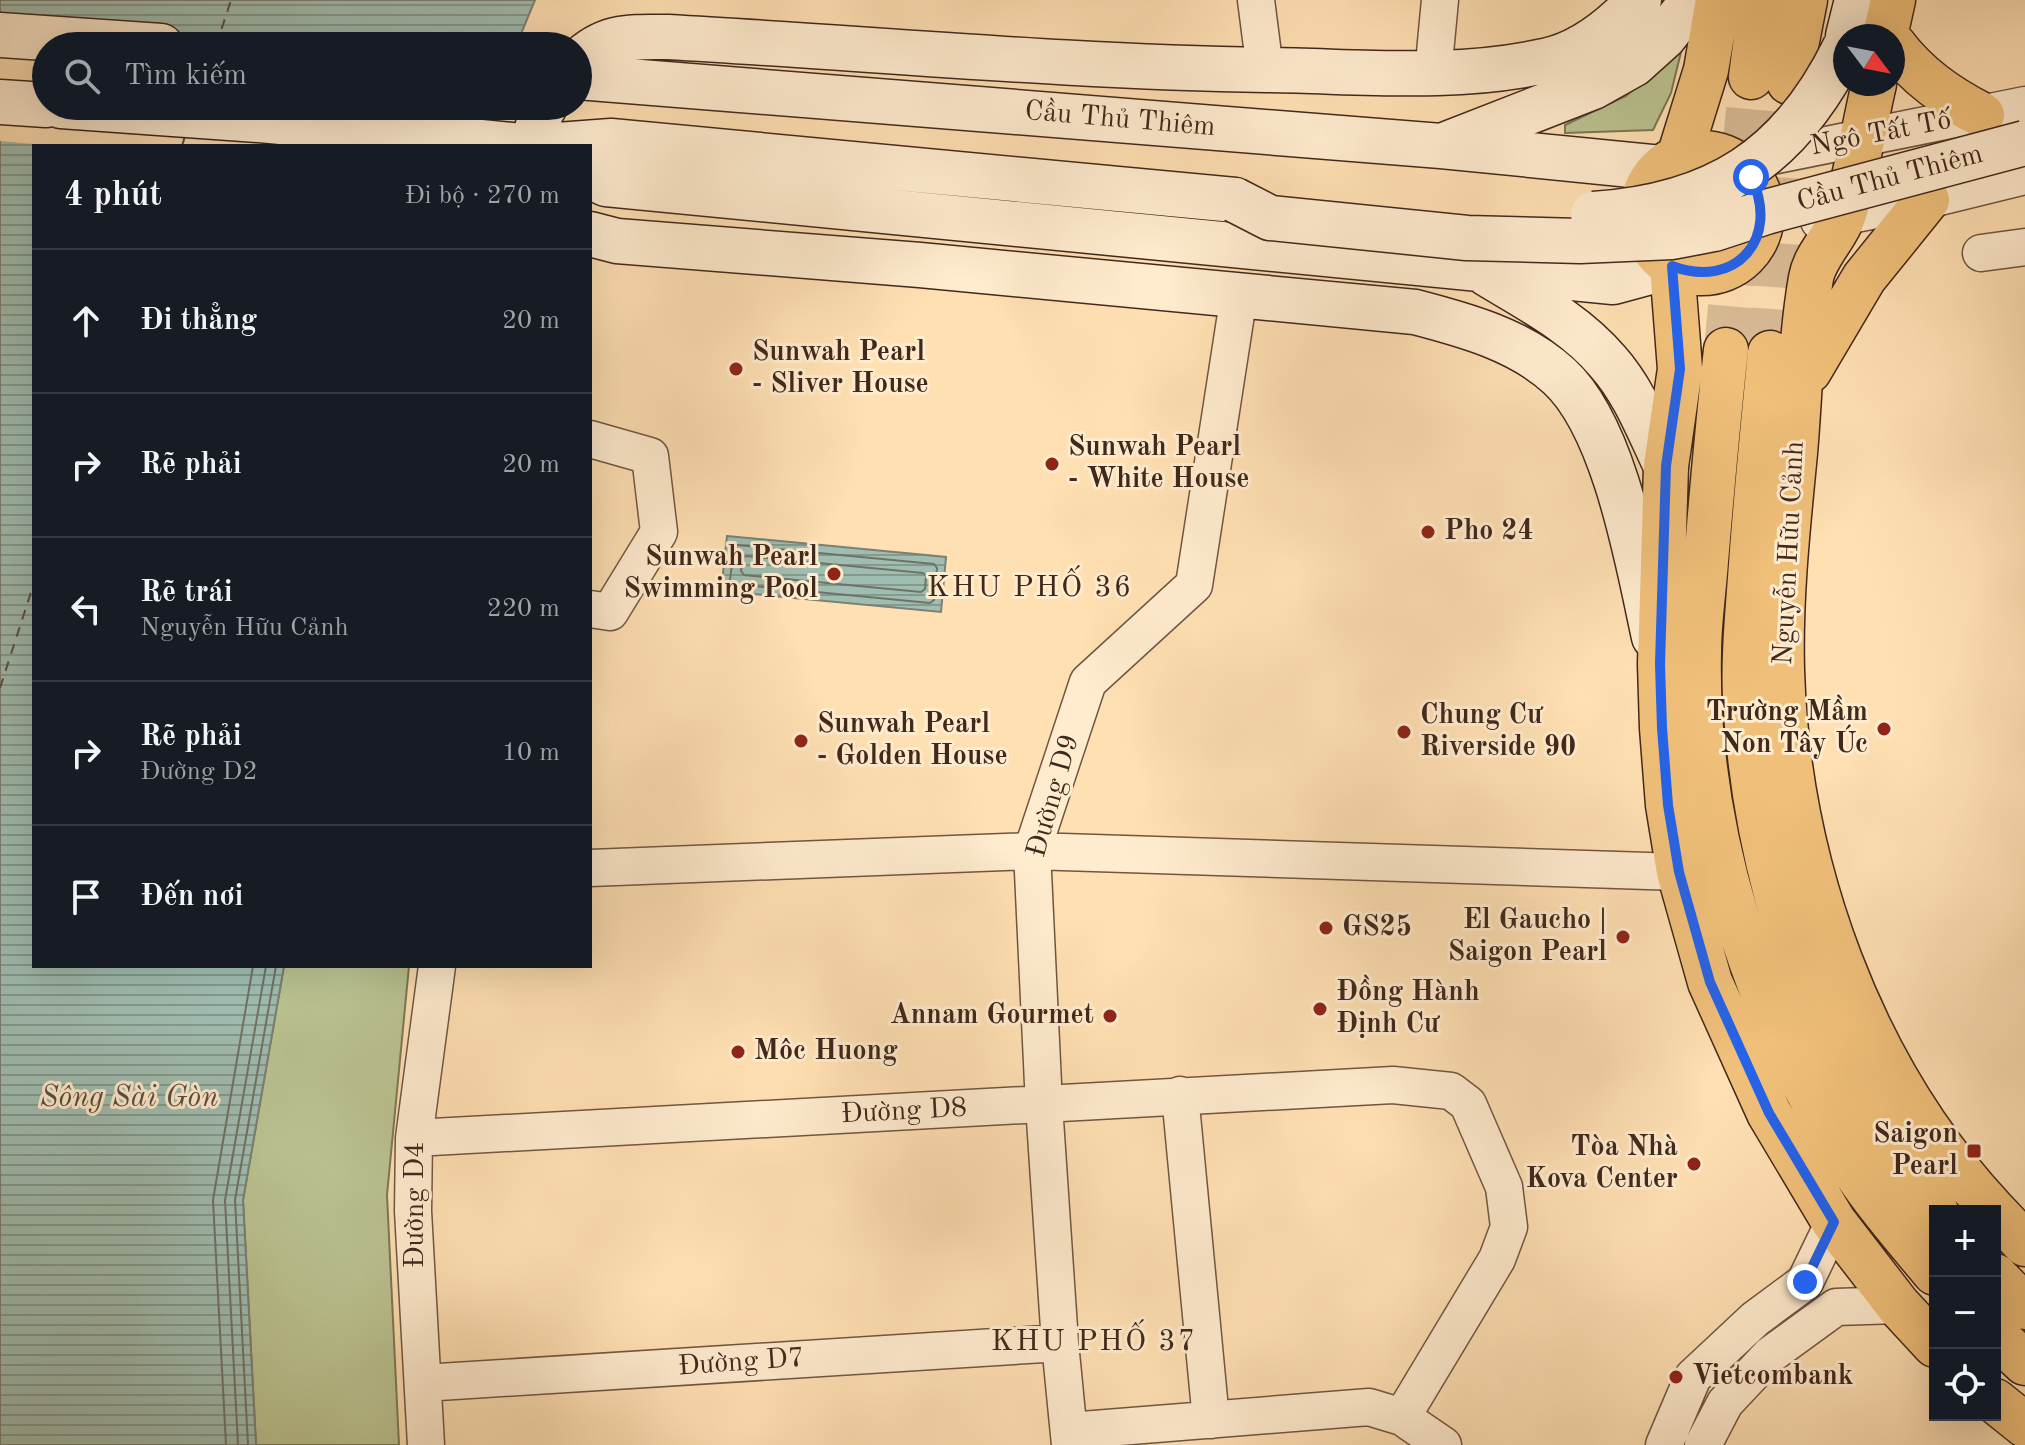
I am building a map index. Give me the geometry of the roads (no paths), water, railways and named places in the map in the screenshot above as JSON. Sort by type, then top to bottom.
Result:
[{"type":"main road","points":[[592,48],[624,37],[668,37],[1207,69],[1433,74],[1546,61],[1579,49],[1622,18],[1639,0]]},
{"type":"main road","points":[[1441,146],[1593,87],[1634,64],[1664,37],[1693,0]]},
{"type":"main road","points":[[1718,0],[1706,70],[1670,162],[1649,184],[1642,203],[1642,223],[1658,255],[1672,266],[1697,273],[1723,270],[1739,261],[1751,248],[1759,205]]},
{"type":"main road","points":[[1761,0],[1770,79],[1805,0]]},
{"type":"main road","name":"Cầu Thủ Thiêm","points":[[1857,0],[1872,24]]},
{"type":"main road","points":[[0,35],[32,37]]},
{"type":"main road","points":[[1905,60],[1932,84],[1982,115]]},
{"type":"main road","name":"Cầu Thủ Thiêm","points":[[592,78],[1670,162]]},
{"type":"main road","name":"Cầu Thủ Thiêm","points":[[571,144],[611,141],[1235,200],[1572,216],[1666,205],[1715,187],[1750,167],[1782,142],[1833,81]]},
{"type":"main road","name":"Nguyễn Hữu Cảnh","points":[[1871,96],[1844,216],[1811,274],[1783,581],[1782,671],[1799,825],[1814,885],[1835,947],[1896,1077],[1944,1153],[1990,1205]]},
{"type":"main road","points":[[0,102],[32,104]]},
{"type":"main road","points":[[257,120],[501,144]]},
{"type":"main road","points":[[533,144],[539,120]]},
{"type":"main road","name":"Cầu Thủ Thiêm","points":[[1235,200],[1270,218],[1467,238],[1580,241],[1672,237],[1714,229],[1766,212],[2025,143]]},
{"type":"main road","points":[[1670,162],[1699,152],[1719,154],[1811,274]]},
{"type":"main road","points":[[592,177],[606,184],[1613,282],[1672,266]]},
{"type":"main road","points":[[1800,387],[1864,278],[1927,200]]},
{"type":"main road","points":[[592,235],[617,241],[904,264],[1415,312],[1481,331],[1532,357],[1560,377],[1583,406],[1617,481],[1660,664]]},
{"type":"main road","points":[[1672,266],[1680,369],[1666,466],[1660,664],[1668,805],[1679,872],[1710,982],[1769,1113],[1834,1222],[1898,1305],[1929,1339]]},
{"type":"main road","points":[[1475,267],[1546,309],[1584,336],[1610,364],[1638,408],[1666,466]]},
{"type":"main road","points":[[1726,350],[1699,652],[1702,746],[1711,808],[1726,876],[1778,1033],[1813,1102],[1855,1171],[1929,1266]]},
{"type":"main road","points":[[1770,353],[1748,604],[1745,696],[1754,787],[1767,860],[1793,954],[1852,1088],[1898,1162],[1931,1205]]},
{"type":"main road","name":"Nguyễn Hữu Cảnh","points":[[2001,1218],[2025,1244]]},
{"type":"main road","points":[[1996,1277],[2025,1307]]},
{"type":"main road","points":[[2001,1341],[2025,1363]]},
{"type":"main road","points":[[2001,1406],[2025,1425]]},
{"type":"street","points":[[1256,0],[1265,70]]},
{"type":"street","points":[[1433,74],[1440,0]]},
{"type":"street","name":"Ngô Tất Tố","points":[[1759,205],[1861,137],[2025,105]]},
{"type":"street","points":[[1759,205],[1844,216],[2025,176]]},
{"type":"street","points":[[1981,253],[2025,247]]},
{"type":"street","name":"Đường D9","points":[[1070,1438],[1060,1343],[1044,1105],[1032,851],[1088,682],[1194,585],[1239,295]]},
{"type":"street","points":[[592,440],[650,456],[659,532],[610,612],[592,609]]},
{"type":"street","points":[[592,868],[1032,851],[1679,872]]},
{"type":"street","name":"Đường D4","points":[[426,1445],[413,1211],[414,1138],[437,968]]},
{"type":"street","name":"Đường D8","points":[[414,1138],[1393,1085],[1451,1091],[1468,1104],[1504,1187],[1509,1227],[1497,1259],[1402,1417]]},
{"type":"street","points":[[1180,1095],[1211,1420]]},
{"type":"street","points":[[1664,1445],[1693,1377],[1755,1319],[1805,1282],[1834,1222]]},
{"type":"street","points":[[1703,1445],[1725,1403],[1770,1355],[1836,1307],[1898,1305]]},
{"type":"street","name":"Đường D7","points":[[423,1383],[1060,1343]]},
{"type":"street","points":[[1070,1438],[1211,1420],[1369,1407],[1402,1417],[1443,1445]]},
{"type":"water","name":"Sông Sài Gòn","points":[[0,0],[535,0],[522,32],[32,32],[32,120],[196,120],[454,144],[32,144],[32,968],[284,968],[243,1200],[256,1445],[0,1445]]},
{"type":"water","name":"Sunwah Pearl Swimming Pool","points":[[727,536],[946,557],[941,612],[721,591]]},
{"type":"tunnel","points":[[1726,350],[1751,77]]},
{"type":"tunnel","points":[[1770,353],[1787,112]]},
{"type":"place","name":"Sunwah Pearl - Sliver House","points":[[736,369]]},
{"type":"place","name":"Sunwah Pearl - White House","points":[[1052,464]]},
{"type":"place","name":"Pho 24","points":[[1428,532]]},
{"type":"place","name":"Sunwah Pearl Swimming Pool","points":[[834,574]]},
{"type":"place","name":"Trường Mầm Non Tây Úc","points":[[1884,729]]},
{"type":"place","name":"Chung Cư Riverside 90","points":[[1404,732]]},
{"type":"place","name":"Sunwah Pearl - Golden House","points":[[801,741]]},
{"type":"place","name":"GS25","points":[[1326,928]]},
{"type":"place","name":"El Gaucho | Saigon Pearl","points":[[1623,937]]},
{"type":"place","name":"Đồng Hành Định Cư","points":[[1320,1009]]},
{"type":"place","name":"Annam Gourmet","points":[[1110,1016]]},
{"type":"place","name":"Môc Huong","points":[[738,1052]]},
{"type":"place","name":"Saigon Pearl","points":[[1974,1151]]},
{"type":"place","name":"Tòa Nhà Kova Center","points":[[1694,1164]]},
{"type":"place","name":"Vietcombank","points":[[1676,1377]]},
{"type":"district","name":"KHU PHỐ 36","points":[[1030,588]]},
{"type":"district","name":"KHU PHỐ 37","points":[[1094,1342]]}]
